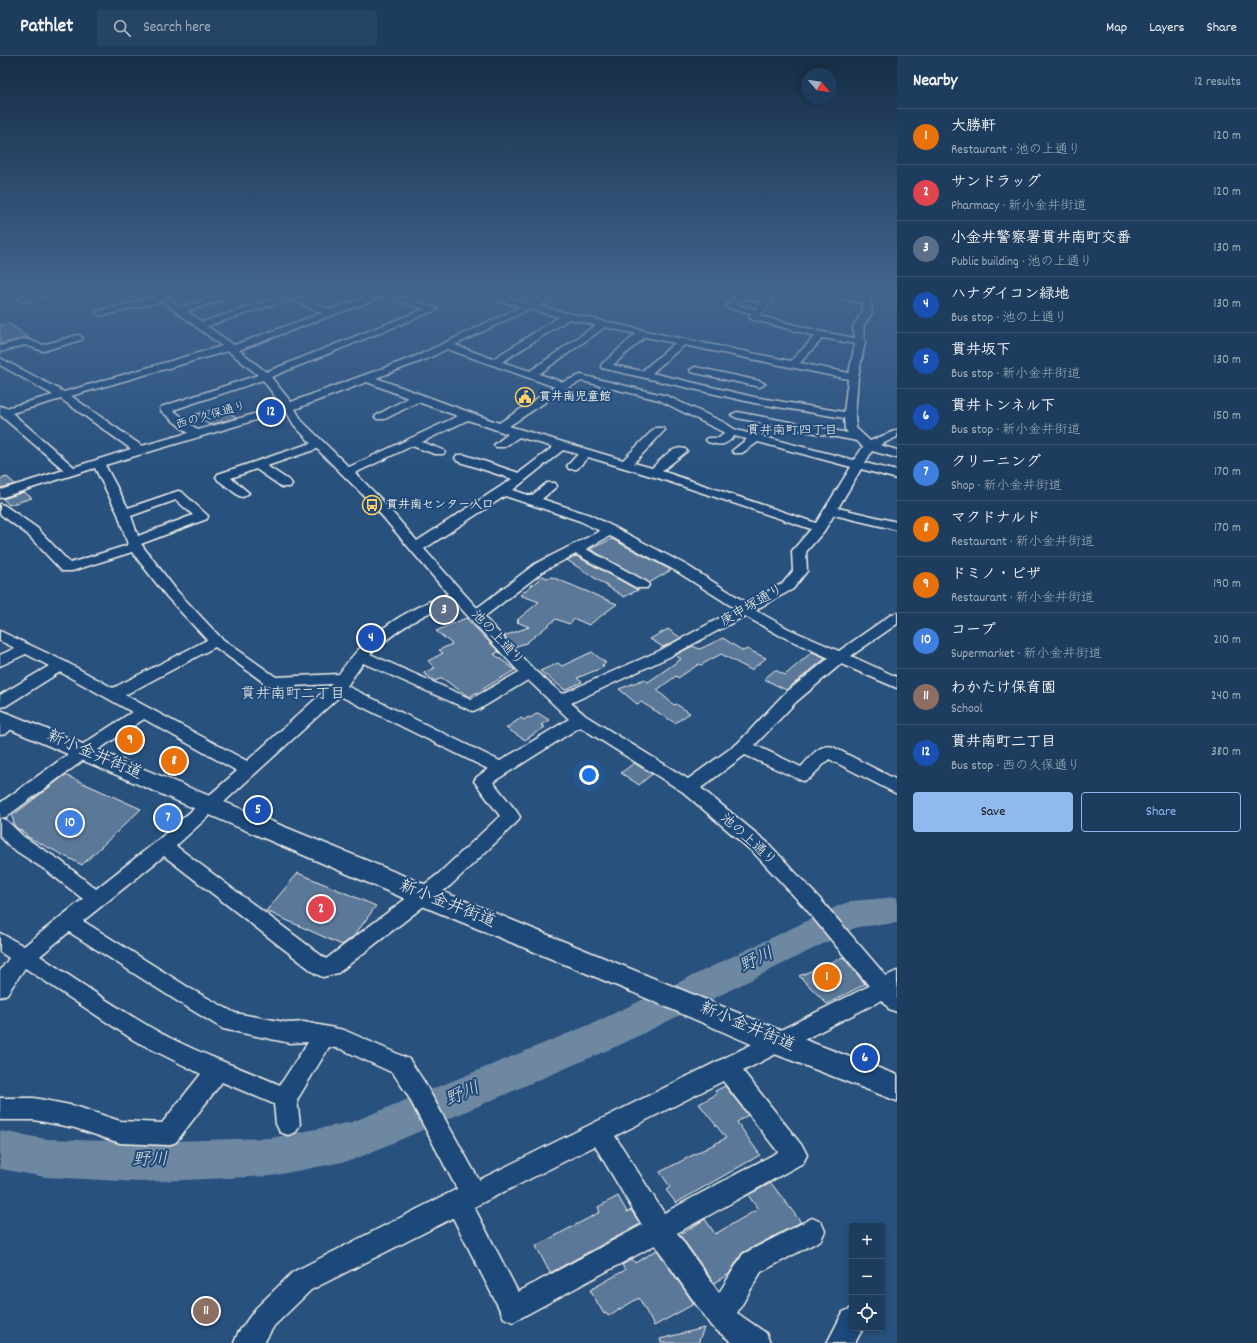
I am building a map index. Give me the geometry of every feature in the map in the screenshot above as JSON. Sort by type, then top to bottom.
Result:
[{"type":"main road","name":"新小金井街道","points":[[3,717],[424,896],[709,1012],[777,1042],[897,1088]]},
{"type":"street","points":[[2,411],[214,353]]},
{"type":"street","name":"池の上通り","points":[[238,353],[265,376],[289,407],[298,423],[376,501],[457,596],[529,673],[580,720],[689,788],[761,848],[813,904],[844,943],[893,990]]},
{"type":"street","points":[[197,434],[165,409],[265,376],[323,353]]},
{"type":"street","name":"西の久保通り","points":[[0,494],[140,450],[289,407],[429,353]]},
{"type":"street","points":[[468,353],[563,386]]},
{"type":"street","points":[[495,362],[509,353]]},
{"type":"street","points":[[531,375],[562,353]]},
{"type":"street","points":[[621,353],[606,366],[754,400],[849,416]]},
{"type":"street","points":[[644,375],[669,353]]},
{"type":"street","points":[[682,384],[712,353]]},
{"type":"street","points":[[740,353],[853,377]]},
{"type":"street","points":[[793,365],[804,353]]},
{"type":"street","points":[[858,353],[853,377],[849,416],[851,429],[866,443]]},
{"type":"street","points":[[0,361],[62,395],[140,450]]},
{"type":"street","points":[[695,370],[760,384]]},
{"type":"street","points":[[366,378],[417,398],[517,433],[654,472],[819,528]]},
{"type":"street","points":[[501,427],[563,386],[581,378],[663,398],[719,424],[732,432],[897,475]]},
{"type":"street","points":[[381,416],[417,398]]},
{"type":"street","points":[[2,411],[72,471]]},
{"type":"street","points":[[738,415],[866,443],[897,454]]},
{"type":"street","points":[[347,472],[467,416]]},
{"type":"street","points":[[626,464],[659,430]]},
{"type":"street","points":[[712,440],[722,442],[732,432]]},
{"type":"street","points":[[500,445],[517,433]]},
{"type":"street","points":[[866,443],[897,433]]},
{"type":"street","points":[[738,452],[756,438]]},
{"type":"street","points":[[412,442],[439,452]]},
{"type":"street","name":"庚申塚通り","points":[[561,701],[664,654],[788,586],[800,571],[799,551],[819,528],[857,465],[866,443]]},
{"type":"street","points":[[243,493],[222,477],[319,444]]},
{"type":"street","points":[[416,548],[504,491],[561,446]]},
{"type":"street","points":[[654,472],[673,455],[681,451]]},
{"type":"street","points":[[574,466],[586,453]]},
{"type":"street","points":[[461,458],[519,478]]},
{"type":"street","points":[[98,463],[124,514],[135,544],[172,594],[216,640],[273,682],[340,683],[501,768]]},
{"type":"street","points":[[258,465],[286,484]]},
{"type":"street","points":[[533,500],[551,486]]},
{"type":"street","points":[[504,491],[584,518],[611,531],[681,568],[746,610],[784,632],[897,682]]},
{"type":"street","points":[[0,508],[32,531],[67,568],[135,544],[202,516],[178,495],[124,514]]},
{"type":"street","points":[[830,510],[897,526]]},
{"type":"street","points":[[476,616],[540,568],[575,548],[611,531]]},
{"type":"street","points":[[575,548],[642,585]]},
{"type":"street","points":[[0,988],[15,965],[24,957],[164,846],[316,709],[340,683],[361,656],[401,622],[436,603],[457,596]]},
{"type":"street","points":[[689,788],[744,747],[790,698],[840,657],[891,621]]},
{"type":"street","points":[[0,635],[61,665],[114,694],[142,713],[248,769]]},
{"type":"street","points":[[114,694],[216,640]]},
{"type":"street","points":[[0,661],[27,648]]},
{"type":"street","points":[[361,656],[472,706],[529,673]]},
{"type":"street","points":[[3,717],[61,665]]},
{"type":"street","points":[[0,812],[83,752],[142,713]]},
{"type":"street","points":[[164,846],[323,968],[330,967],[444,880],[510,817],[483,781],[501,768],[580,720]]},
{"type":"street","points":[[744,747],[803,775],[827,751],[897,788]]},
{"type":"street","points":[[2,831],[54,866],[97,900]]},
{"type":"street","points":[[69,922],[184,995],[231,1022],[290,1034],[304,1032],[344,1040],[401,1066],[415,1087],[443,1139],[513,1309],[795,1155],[727,1068]]},
{"type":"street","points":[[0,941],[143,1034],[217,1071],[233,1075],[285,1098]]},
{"type":"street","points":[[248,1343],[265,1317],[302,1280],[777,1042],[893,990]]},
{"type":"street","points":[[288,1124],[285,1098],[323,1036]]},
{"type":"street","points":[[0,1109],[34,1109],[75,1117],[120,1132],[168,1134],[217,1071]]},
{"type":"street","points":[[599,1132],[659,1229],[720,1317],[756,1343]]},
{"type":"street","points":[[720,1317],[752,1263],[812,1231]]},
{"type":"street","points":[[841,1343],[849,1327]]},
{"type":"building","points":[[223,407],[236,418],[209,425],[196,414]]},
{"type":"building","points":[[7,477],[15,484],[0,488],[0,479]]},
{"type":"building","points":[[24,492],[32,498],[9,505],[3,499]]},
{"type":"building","points":[[612,539],[671,570],[649,583],[590,549]]},
{"type":"building","points":[[576,556],[638,590],[624,597],[567,560]]},
{"type":"building","points":[[543,576],[547,578],[552,577],[617,604],[589,625],[575,619],[569,624],[556,619],[526,643],[514,647],[504,636],[529,627],[517,622],[519,621],[517,620],[539,602],[520,595]]},
{"type":"building","points":[[466,618],[499,652],[494,654],[515,670],[469,697],[442,678],[435,681],[423,673],[435,668],[428,661],[443,653],[439,650],[452,644],[436,631]]},
{"type":"building","points":[[668,629],[681,638],[663,647],[650,639]]},
{"type":"building","points":[[723,638],[743,651],[747,649],[766,658],[751,670],[721,654],[701,665],[699,664],[678,678],[676,676],[657,690],[674,705],[676,704],[690,713],[675,723],[641,702],[637,704],[619,689],[645,679],[648,682],[681,659],[675,655],[693,646],[699,649]]},
{"type":"building","points":[[592,652],[606,663],[602,665],[604,667],[577,678],[582,682],[565,690],[540,671],[558,663],[562,666]]},
{"type":"building","points":[[812,652],[826,658],[786,690],[764,679],[775,670],[785,675]]},
{"type":"building","points":[[538,713],[549,720],[541,725],[545,727],[525,740],[506,728],[521,718],[524,720]]},
{"type":"building","points":[[634,763],[652,774],[639,785],[621,773]]},
{"type":"building","points":[[65,775],[141,809],[82,865],[26,836],[26,834],[15,827],[12,816]]},
{"type":"building","points":[[298,873],[376,906],[354,936],[342,945],[266,911]]},
{"type":"building","points":[[843,957],[865,984],[827,1004],[799,976]]},
{"type":"building","points":[[725,1086],[748,1115],[737,1122],[760,1155],[676,1203],[666,1190],[670,1187],[660,1172],[726,1138],[699,1104],[717,1094],[715,1091]]},
{"type":"building","points":[[771,1183],[801,1222],[742,1253],[729,1274],[714,1283],[680,1235],[705,1219],[715,1234],[758,1209],[748,1195]]},
{"type":"building","points":[[618,1196],[627,1212],[631,1210],[640,1224],[550,1273],[536,1246],[600,1212],[598,1207]]},
{"type":"building","points":[[657,1250],[694,1304],[654,1326],[639,1298],[608,1316],[606,1313],[604,1314],[590,1290],[625,1270],[622,1265],[632,1259],[635,1263]]},
{"type":"building","points":[[704,1328],[698,1343],[661,1343],[660,1339]]},
{"type":"waterway","name":"野川","points":[[0,1150],[46,1158],[140,1162],[271,1157],[353,1141],[609,1033],[852,914],[897,910]]},
{"type":"place","name":"貫井南児童館","points":[[525,397]]},
{"type":"place","name":"貫井南町二丁目","points":[[271,412]]},
{"type":"place","name":"貫井南センター入口","points":[[372,505]]},
{"type":"place","name":"小金井警察署貫井南町交番","points":[[444,610]]},
{"type":"place","name":"ハナダイコン緑地","points":[[371,638]]},
{"type":"place","name":"ドミノ・ピザ","points":[[130,740]]},
{"type":"place","name":"マクドナルド","points":[[174,761]]},
{"type":"place","name":"貫井坂下","points":[[258,810]]},
{"type":"place","name":"クリーニング","points":[[168,818]]},
{"type":"place","name":"コープ","points":[[70,823]]},
{"type":"place","name":"サンドラッグ","points":[[321,909]]},
{"type":"place","name":"大勝軒","points":[[827,977]]},
{"type":"place","name":"貫井トンネル下","points":[[865,1058]]},
{"type":"place","name":"わかたけ保育園","points":[[206,1311]]},
{"type":"district","name":"貫井南町四丁目","points":[[792,431]]},
{"type":"district","name":"貫井南町二丁目","points":[[293,695]]}]
